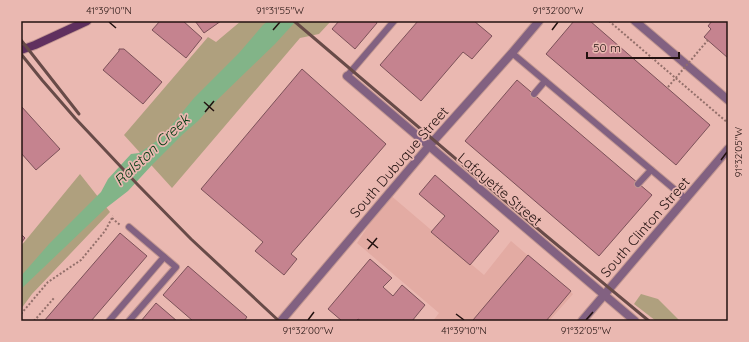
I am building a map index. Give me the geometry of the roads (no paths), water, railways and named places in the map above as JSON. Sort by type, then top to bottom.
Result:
[{"type":"main road","points":[[21,50],[87,21]]},
{"type":"street","name":"South Dubuque Street","points":[[281,321],[429,146],[539,21]]},
{"type":"street","points":[[635,21],[728,100]]},
{"type":"street","name":"Lafayette Street","points":[[347,76],[635,321]]},
{"type":"street","name":"South Clinton Street","points":[[582,321],[728,149]]},
{"type":"lane","points":[[347,76],[394,21]]},
{"type":"lane","points":[[512,53],[686,199]]},
{"type":"lane","points":[[534,94],[545,80]]},
{"type":"lane","points":[[638,184],[651,170]]},
{"type":"lane","points":[[129,228],[176,267],[130,321]]},
{"type":"lane","points":[[109,321],[164,257]]},
{"type":"water","name":"Ralston Creek","points":[[268,21],[296,21],[275,44],[152,165],[128,191],[106,208],[21,289],[21,276],[49,244],[101,192],[108,179],[131,154],[139,153],[162,137],[194,98],[239,53]]},
{"type":"railway","points":[[294,21],[544,234],[649,321]]},
{"type":"railway","points":[[21,40],[79,114]]},
{"type":"railway","points":[[21,54],[75,118],[138,185],[191,239],[279,321]]}]
